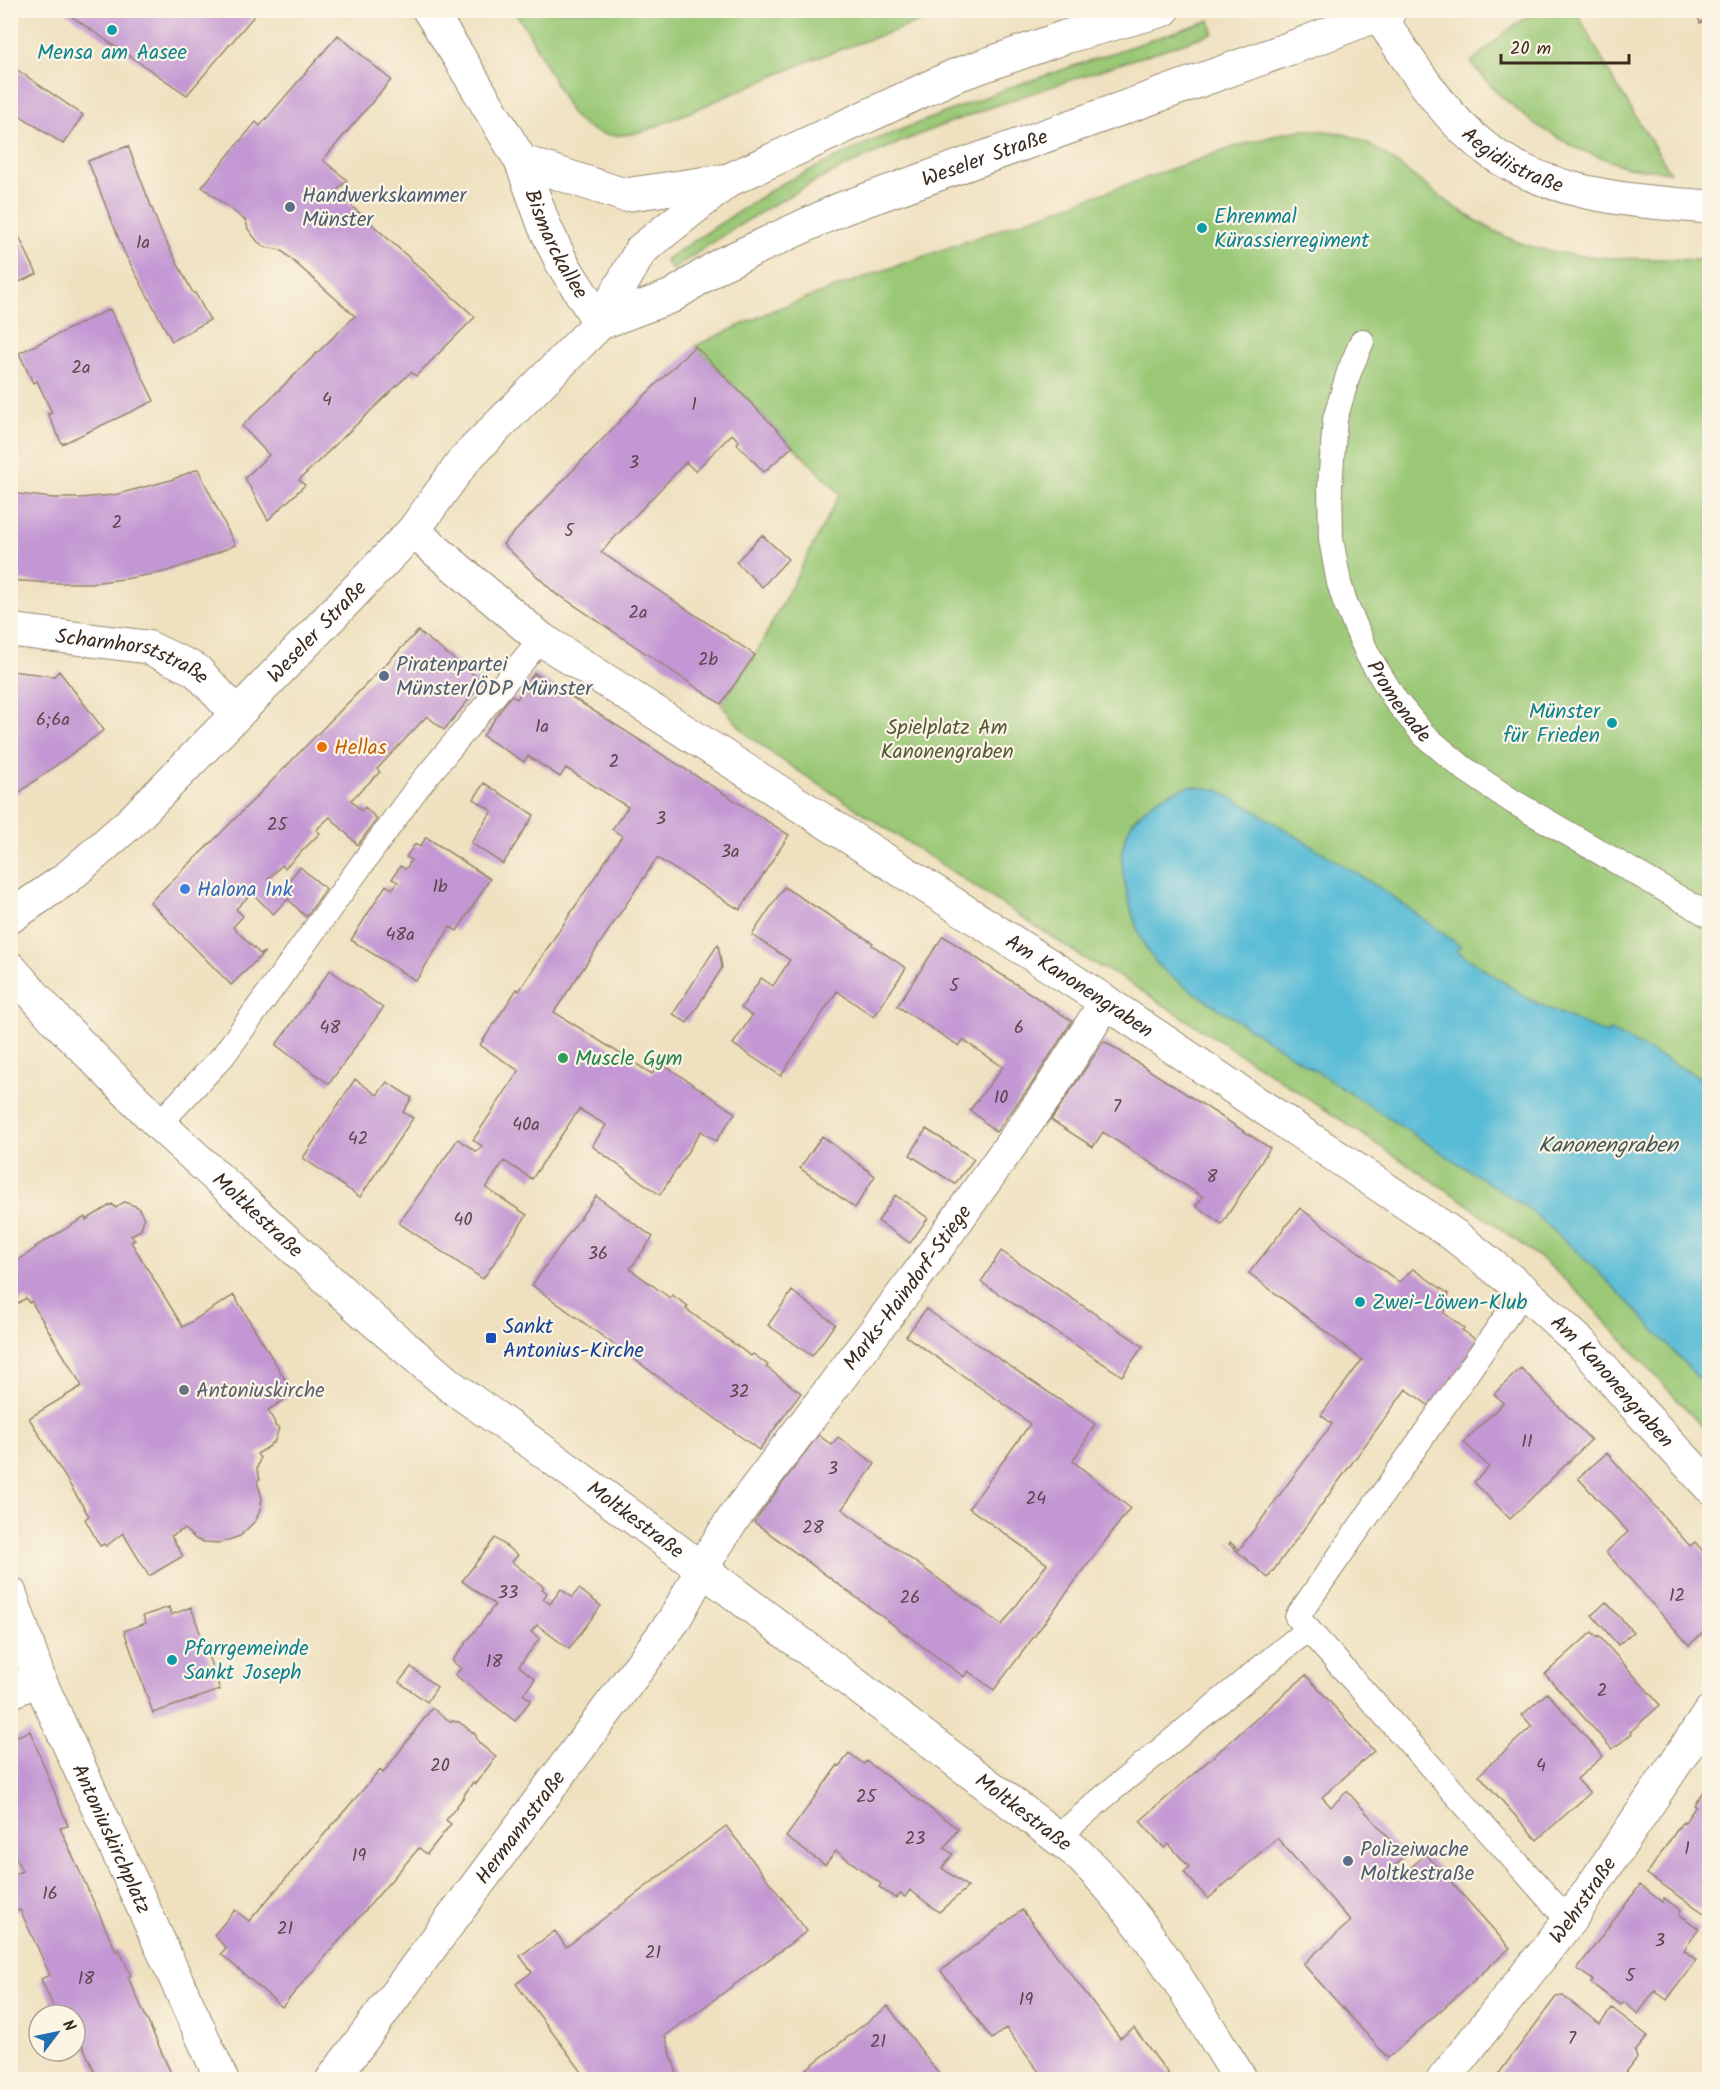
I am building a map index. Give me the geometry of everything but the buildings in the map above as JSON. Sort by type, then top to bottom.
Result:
[{"type":"street","name":"Bismarckallee","points":[[429,10],[521,161],[544,225],[562,263],[600,323]]},
{"type":"street","name":"Weseler Straße","points":[[10,917],[67,878],[130,823],[237,714],[413,531],[465,459],[600,323],[641,250],[729,180],[954,76],[1065,37],[1163,10]]},
{"type":"street","name":"Weseler Straße","points":[[600,323],[672,296],[720,265],[841,209],[1310,41],[1382,12]]},
{"type":"street","name":"Aegidiistraße","points":[[1382,12],[1443,106],[1473,138],[1512,166],[1549,182],[1627,201],[1710,207]]},
{"type":"street","name":"Bismarckallee","points":[[521,161],[624,195],[729,180]]},
{"type":"street","name":"Am Kanonengraben","points":[[413,531],[541,639],[1106,1002],[1455,1235],[1524,1291],[1585,1347],[1636,1407],[1710,1486]]},
{"type":"street","name":"Scharnhorststraße","points":[[10,630],[147,647],[196,670],[237,714]]},
{"type":"street","name":"Moltkestraße","points":[[10,968],[56,1020],[159,1124],[367,1315],[452,1387],[532,1443],[702,1570],[1058,1837],[1089,1864],[1147,1934],[1241,2079]]},
{"type":"street","name":"Marks-Haindorf-Stiege","points":[[702,1570],[735,1516],[916,1277],[1041,1103],[1106,1002]]},
{"type":"street","name":"Hermannstraße","points":[[332,2079],[674,1620],[702,1570]]},
{"type":"street","name":"Antoniuskirchplatz","points":[[10,1593],[25,1685],[222,2079]]},
{"type":"street","name":"Wehrstraße","points":[[1443,2079],[1569,1921],[1710,1712]]},
{"type":"lane","name":"Promenade","points":[[1362,341],[1349,372],[1335,419],[1330,486],[1331,539],[1345,602],[1368,655],[1396,701],[1424,735],[1462,767],[1512,801],[1710,916]]},
{"type":"lane","points":[[159,1124],[223,1056],[417,788],[541,639]]},
{"type":"lane","points":[[1524,1291],[1297,1617],[1569,1921]]},
{"type":"lane","points":[[1058,1837],[1308,1629]]},
{"type":"green space","points":[[514,11],[951,11],[816,58],[650,129],[628,135],[607,135],[589,128],[571,113],[527,30]]},
{"type":"green space","points":[[1536,11],[1576,11],[1614,81],[1670,172],[1626,167],[1576,148],[1533,123],[1497,93],[1471,62],[1508,30]]},
{"type":"green space","points":[[1210,20],[1213,33],[967,116],[870,155],[784,198],[672,270],[665,260],[779,185],[872,141],[1011,87]]},
{"type":"green space","name":"Spielplatz Am Kanonengraben","points":[[1302,130],[1324,131],[1356,138],[1389,158],[1464,213],[1520,243],[1541,249],[1588,256],[1709,260],[1709,1434],[1582,1296],[1549,1265],[1463,1201],[1273,1075],[1120,977],[1087,960],[774,755],[744,732],[721,704],[755,655],[840,494],[695,346],[774,310],[879,272],[1231,148]]},
{"type":"water","name":"Kanonengraben","points":[[1191,786],[1218,790],[1385,891],[1460,946],[1457,951],[1532,1001],[1606,1034],[1611,1031],[1709,1082],[1709,1390],[1597,1271],[1523,1205],[1193,992],[1160,967],[1143,943],[1133,915],[1123,874],[1123,845],[1134,821],[1153,802]]},
{"type":"place","name":"Mensa am Aasee","points":[[112,30]]},
{"type":"place","name":"Handwerkskammer Münster","points":[[290,207]]},
{"type":"place","name":"Ehrenmal Kürassierregiment","points":[[1202,228]]},
{"type":"place","name":"Piratenpartei Münster/ÖDP Münster","points":[[384,676]]},
{"type":"place","name":"Münster für Frieden","points":[[1612,723]]},
{"type":"place","name":"Hellas","points":[[322,747]]},
{"type":"place","name":"Halona Ink","points":[[185,889]]},
{"type":"place","name":"Muscle Gym","points":[[563,1058]]},
{"type":"place","name":"Zwei-Löwen-Klub","points":[[1360,1302]]},
{"type":"place","name":"Sankt Antonius-Kirche","points":[[491,1338]]},
{"type":"place","name":"Antoniuskirche","points":[[184,1390]]},
{"type":"place","name":"Pfarrgemeinde Sankt Joseph","points":[[172,1660]]},
{"type":"place","name":"Polizeiwache Moltkestraße","points":[[1348,1861]]}]
